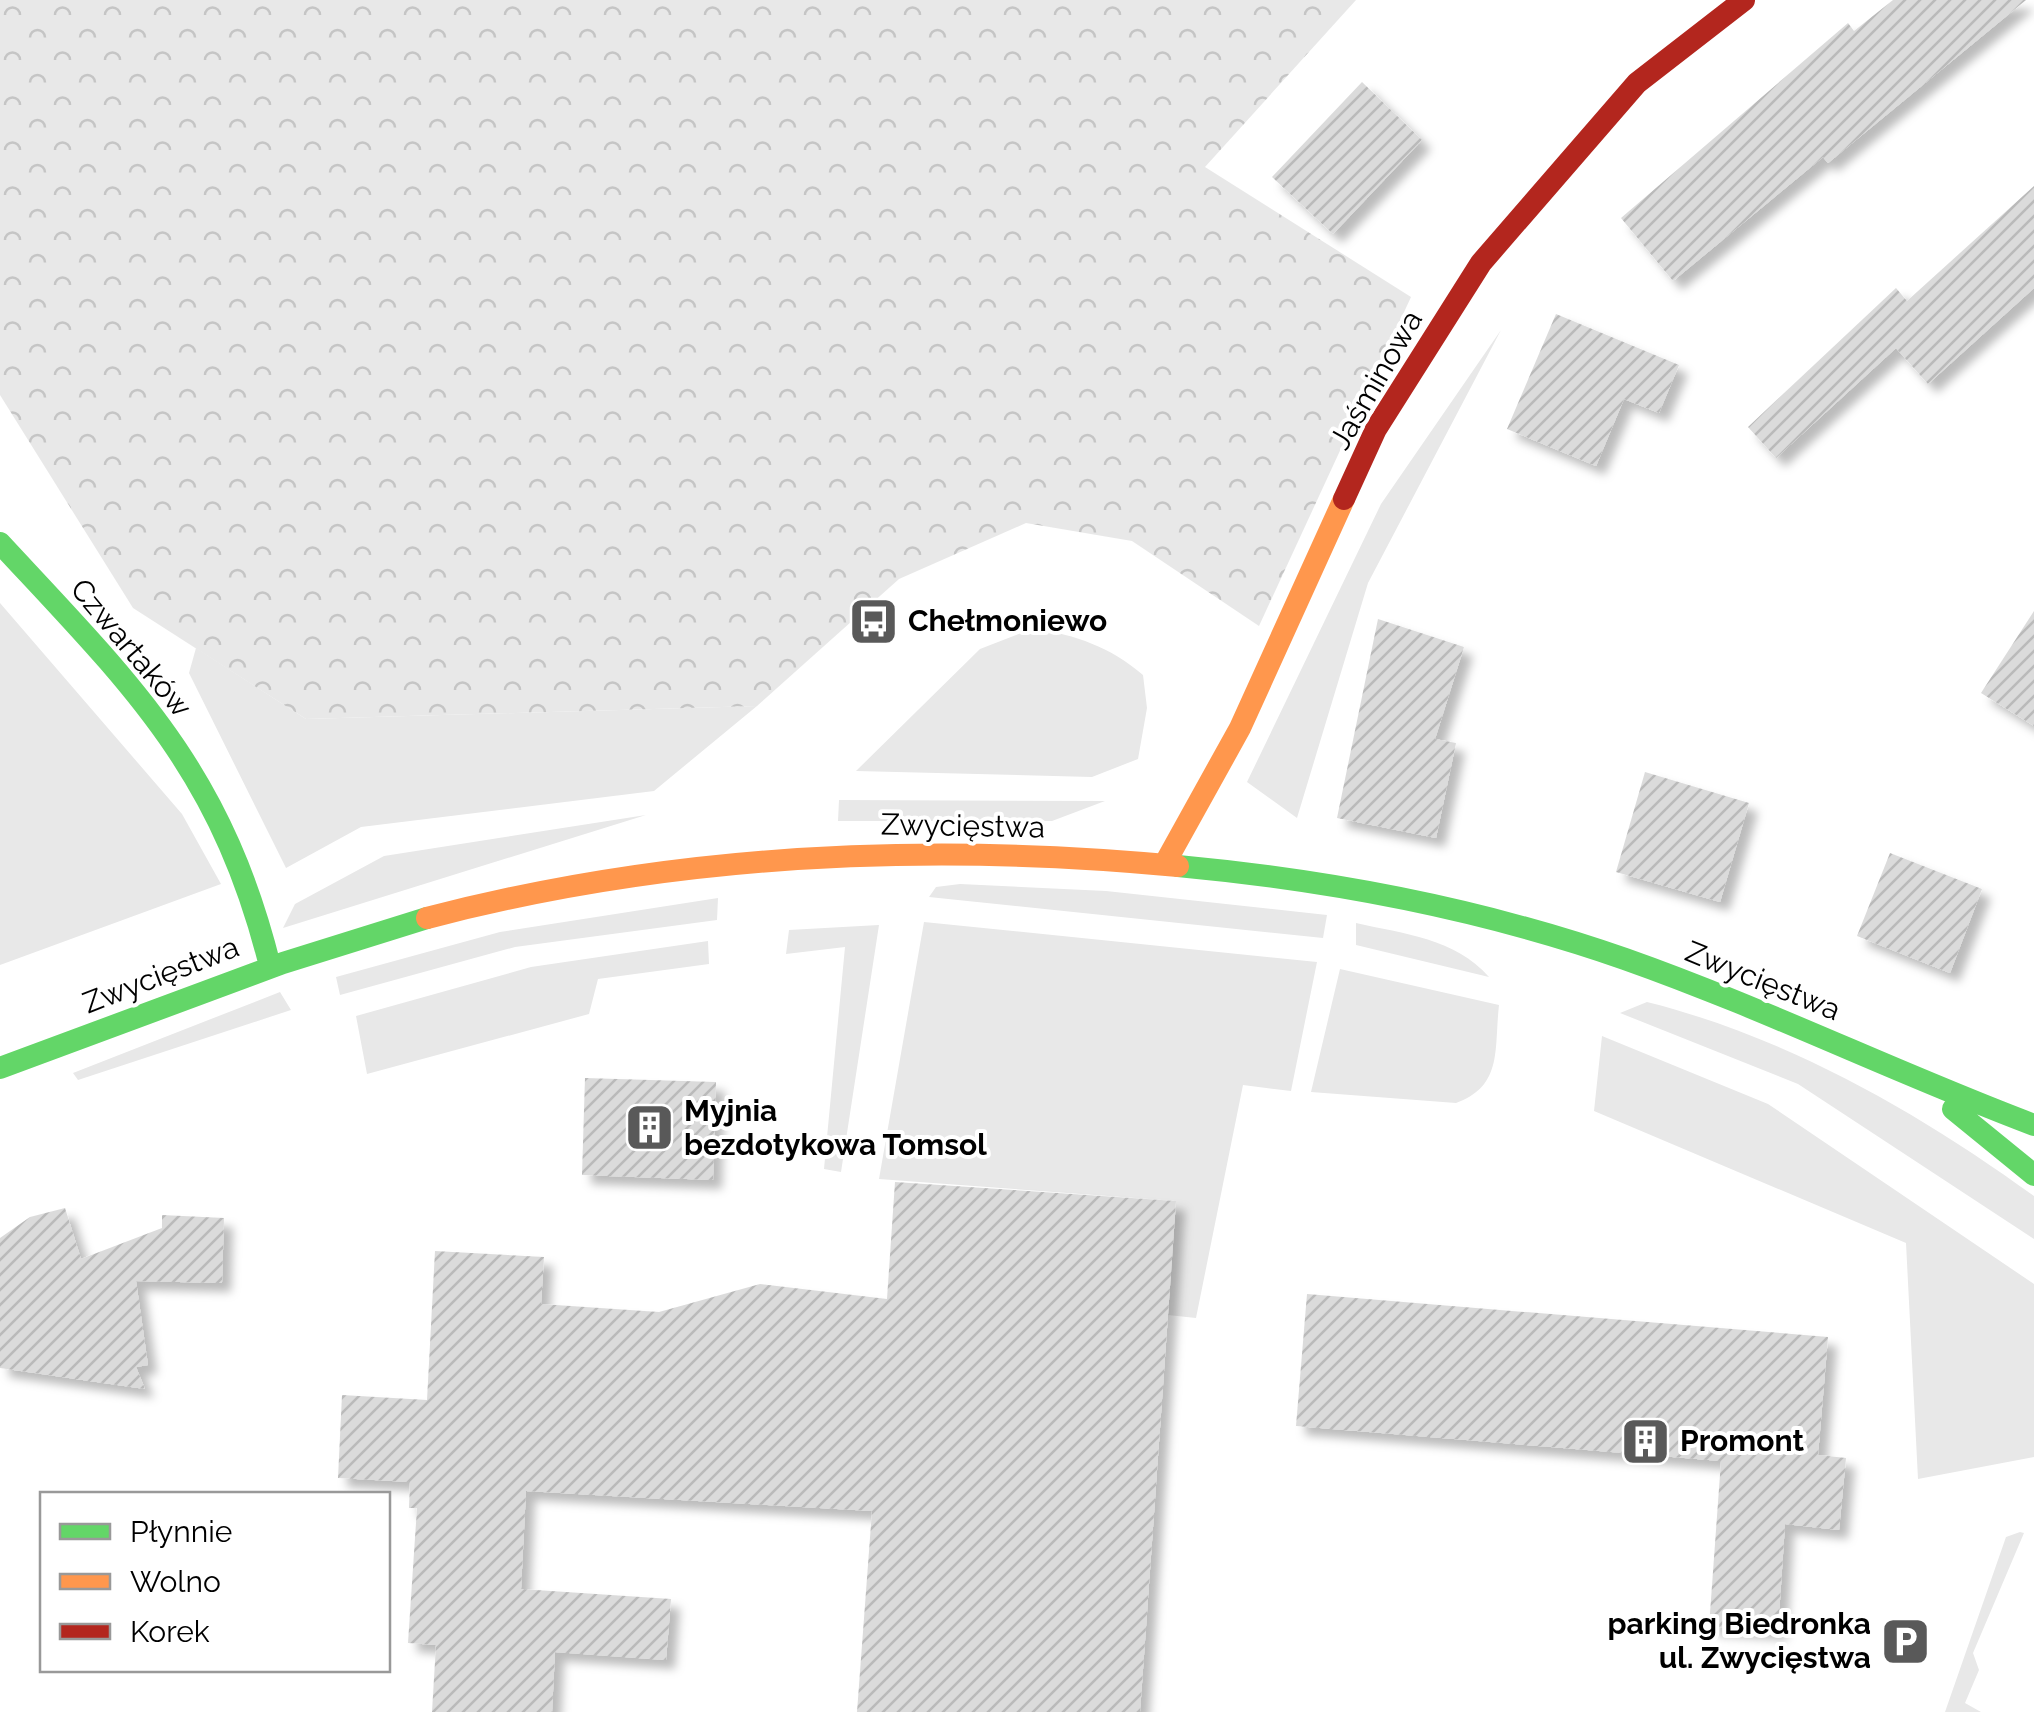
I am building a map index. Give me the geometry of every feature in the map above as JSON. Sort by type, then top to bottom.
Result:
[{"type":"main road","name":"Jaśminowa","points":[[1164,864],[1240,728],[1376,429],[1481,263],[1637,82],[1744,0]]},
{"type":"main road","name":"Czwartaków","points":[[0,543],[151,708],[210,800],[254,896],[270,966]]},
{"type":"main road","name":"Zwycięstwa","points":[[0,1068],[303,953],[574,883],[748,862],[938,852],[1164,864],[1349,888],[1524,928],[1655,969],[1792,1022],[1920,1082],[2034,1125]]},
{"type":"main road","name":"Zwycięstwa","points":[[1920,1082],[2034,1175]]},
{"type":"green space","points":[[0,0],[1356,0],[1205,167],[1411,297],[1259,626],[1132,541],[1026,523],[899,579],[757,706],[306,719],[133,608],[0,395]]},
{"type":"green space","points":[[1501,330],[1368,583],[1297,818],[1247,782],[1381,504]]},
{"type":"green space","points":[[0,603],[182,814],[221,884],[0,965]]},
{"type":"green space","points":[[1034,628],[1092,644],[1143,675],[1147,708],[1138,759],[1092,777],[856,771],[980,649]]},
{"type":"green space","points":[[196,648],[306,719],[757,706],[654,791],[361,827],[286,868],[189,673]]},
{"type":"green space","points":[[839,800],[1105,801],[1052,821],[838,821]]},
{"type":"green space","points":[[646,815],[283,928],[295,904],[384,856]]},
{"type":"green space","points":[[960,884],[1106,891],[1327,915],[1323,938],[929,897],[936,887]]},
{"type":"green space","points":[[718,898],[717,920],[515,947],[340,995],[336,977],[500,932]]},
{"type":"green space","points":[[924,922],[1317,962],[1291,1091],[1243,1085],[1196,1318],[1168,1315],[1176,1201],[879,1179]]},
{"type":"green space","points":[[1356,923],[1445,946],[1489,977],[1356,945]]},
{"type":"green space","points":[[879,925],[841,1172],[824,1169],[845,947],[786,954],[789,930]]},
{"type":"green space","points":[[708,941],[709,964],[598,979],[589,1014],[367,1074],[356,1016],[531,967]]},
{"type":"green space","points":[[1340,969],[1499,1005],[1496,1051],[1482,1087],[1456,1103],[1311,1092]]},
{"type":"green space","points":[[280,992],[291,1010],[78,1080],[73,1073]]},
{"type":"green space","points":[[1647,1002],[1750,1035],[1800,1057],[1944,1135],[2034,1196],[2034,1239],[1798,1084],[1620,1013]]},
{"type":"green space","points":[[1602,1036],[1768,1104],[2034,1284],[2034,1457],[1918,1479],[1906,1243],[1594,1111]]},
{"type":"green space","points":[[2024,1533],[1973,1653],[1979,1670],[1965,1703],[1981,1712],[1945,1712],[2006,1537]]},
{"type":"building","points":[[1893,0],[2026,0],[1828,163],[1823,157],[1673,281],[1621,218],[1848,23],[1854,31]]},
{"type":"building","points":[[1362,82],[1422,140],[1333,234],[1272,177]]},
{"type":"building","points":[[2034,186],[2034,288],[1928,384],[1896,348],[1776,458],[1748,427],[1896,288],[1907,301]]},
{"type":"building","points":[[1556,314],[1679,365],[1659,413],[1624,399],[1596,466],[1507,429]]},
{"type":"building","points":[[2034,611],[2034,726],[1981,693]]},
{"type":"building","points":[[1378,619],[1464,647],[1435,739],[1456,743],[1436,838],[1337,818]]},
{"type":"building","points":[[1645,772],[1749,803],[1720,902],[1616,872]]},
{"type":"building","points":[[1890,853],[1982,889],[1950,973],[1857,936]]},
{"type":"building","name":"Myjnia bezdotykowa Tomsol","points":[[585,1078],[716,1082],[713,1180],[582,1175]]},
{"type":"building","points":[[895,1182],[1176,1201],[1140,1712],[857,1712],[872,1511],[526,1491],[521,1589],[671,1599],[666,1660],[555,1652],[552,1712],[432,1712],[436,1645],[408,1643],[417,1508],[409,1508],[410,1482],[338,1478],[342,1395],[427,1400],[435,1251],[544,1257],[541,1304],[659,1312],[760,1284],[887,1299]]},
{"type":"building","points":[[65,1208],[81,1259],[162,1228],[162,1215],[224,1218],[222,1283],[136,1281],[148,1365],[136,1367],[145,1389],[0,1368],[0,1238],[30,1217]]},
{"type":"building","points":[[1307,1294],[1828,1337],[1818,1455],[1846,1458],[1839,1530],[1785,1524],[1778,1631],[1709,1627],[1721,1461],[1296,1426]]},
{"type":"traffic: fast","points":[[0,543],[131,687],[198,783],[226,837],[250,897],[270,966]]},
{"type":"traffic: fast","points":[[1178,866],[1348,888],[1460,911],[1571,941],[1728,998],[2034,1125]]},
{"type":"traffic: fast","points":[[0,1068],[283,963],[427,918]]},
{"type":"traffic: fast","points":[[1953,1109],[2034,1175]]},
{"type":"traffic: slow","points":[[1164,865],[1240,728],[1344,499]]},
{"type":"traffic: slow","points":[[427,918],[519,896],[612,880],[800,859],[989,855],[1178,866]]},
{"type":"traffic: jam","points":[[1344,499],[1376,429],[1481,263],[1637,83],[1744,0]]},
{"type":"place","name":"Chełmoniewo","points":[[873,621]]},
{"type":"place","name":"Myjnia bezdotykowa Tomsol","points":[[649,1128]]},
{"type":"place","name":"Promont","points":[[1645,1441]]},
{"type":"place","name":"parking Biedronka ul. Zwycięstwa","points":[[1906,1641]]}]
